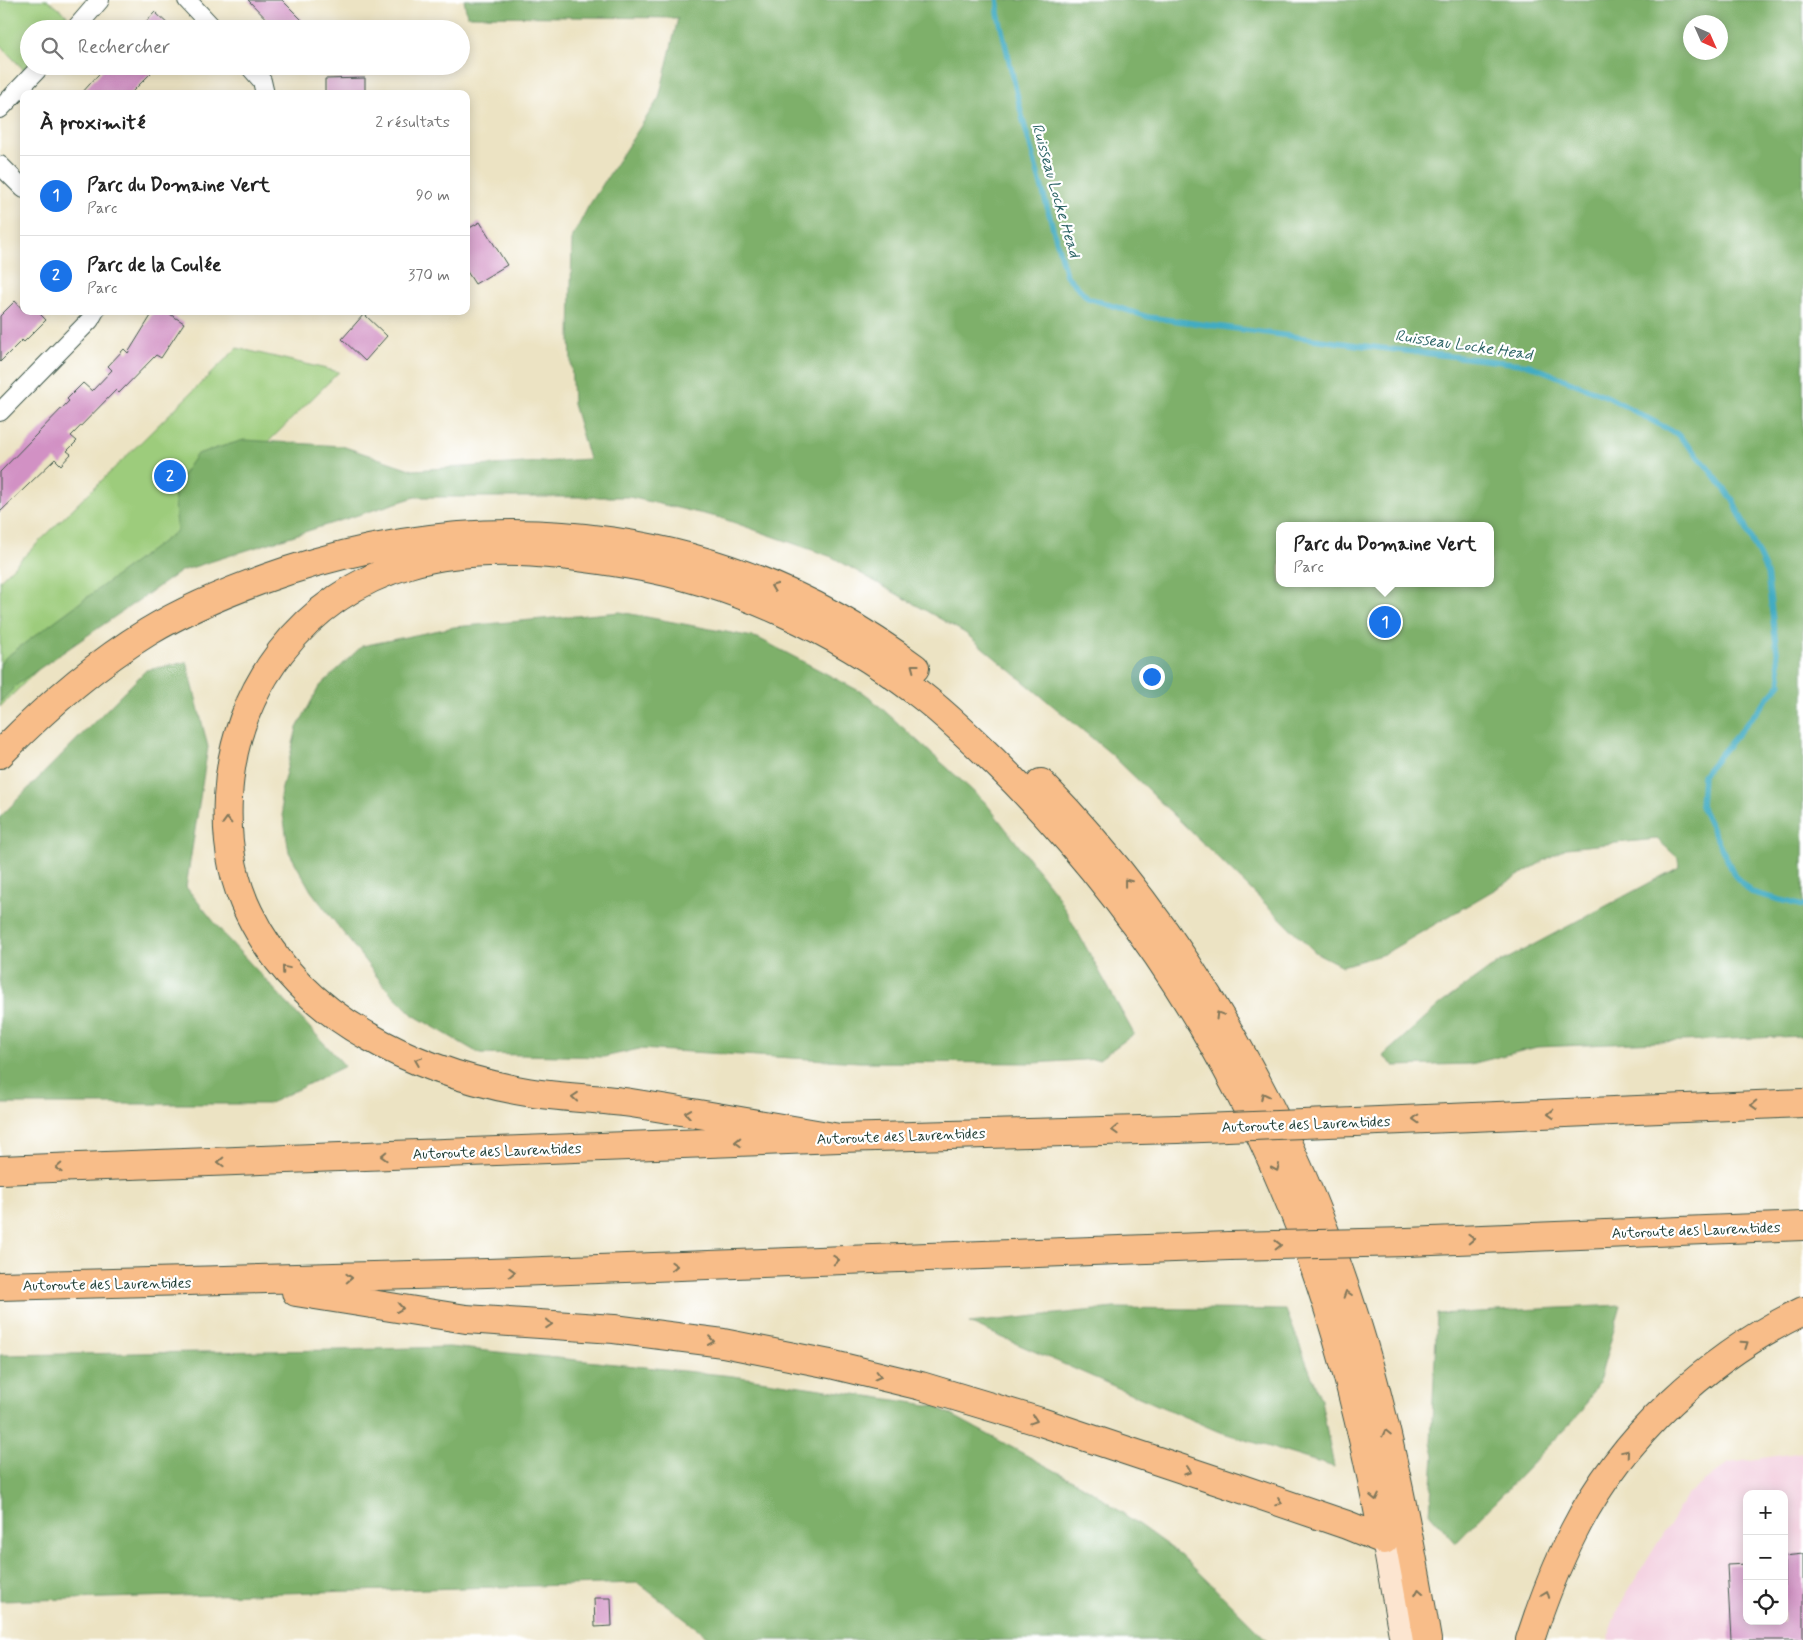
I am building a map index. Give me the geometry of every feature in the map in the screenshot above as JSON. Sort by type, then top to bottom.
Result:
[{"type":"highway","points":[[0,754],[76,684],[113,656],[167,622],[229,592],[274,575],[340,555],[409,541],[463,535],[525,533],[588,537],[639,546],[715,565],[764,583],[807,601],[856,628],[904,660],[953,697],[987,728],[1066,809],[1113,864],[1165,932],[1207,994],[1233,1038],[1269,1105],[1309,1191],[1356,1325],[1390,1448],[1412,1553],[1427,1640]]},
{"type":"highway","points":[[839,1138],[624,1102],[530,1092],[469,1079],[415,1060],[377,1042],[349,1025],[313,998],[283,966],[249,914],[239,889],[230,856],[227,815],[229,769],[248,708],[267,671],[296,633],[311,617],[350,589],[370,579],[415,562],[485,553],[549,555],[598,560],[649,568],[696,580],[770,607],[821,632],[869,659],[917,692],[945,715],[1036,805],[1112,893],[1171,975],[1232,1077],[1283,1184],[1326,1301],[1358,1417],[1384,1540]]},
{"type":"highway","name":"Autoroute des Laurentides","points":[[0,1170],[839,1138],[1177,1129],[1803,1104]]},
{"type":"highway","name":"Autoroute des Laurentides","points":[[0,1286],[487,1273],[1229,1246],[1407,1242],[1803,1226]]},
{"type":"highway","points":[[230,1281],[466,1319],[648,1333],[723,1343],[801,1358],[921,1386],[994,1407],[1233,1486],[1347,1525],[1384,1540]]},
{"type":"highway","points":[[1530,1640],[1551,1582],[1574,1529],[1622,1458],[1657,1416],[1701,1376],[1753,1338],[1803,1311]]},
{"type":"main road","points":[[1384,1540],[1402,1640]]},
{"type":"street","points":[[83,20],[100,0]]},
{"type":"street","points":[[187,0],[206,20]]},
{"type":"street","points":[[0,109],[32,75]]},
{"type":"street","points":[[257,75],[262,81],[264,90]]},
{"type":"street","points":[[0,165],[20,185]]},
{"type":"street","points":[[0,412],[93,315]]},
{"type":"shaded area","points":[[1803,1452],[1803,1640],[1607,1640],[1622,1601],[1687,1495],[1729,1463]]},
{"type":"green space","points":[[0,0],[48,0],[69,17],[67,20],[20,20],[20,66],[0,45]]},
{"type":"green space","points":[[464,0],[1803,0],[1803,1036],[1537,1047],[1471,1064],[1394,1066],[1383,1056],[1439,1005],[1490,968],[1679,867],[1678,858],[1657,839],[1566,848],[1384,954],[1342,966],[1315,952],[1110,753],[965,633],[832,557],[721,518],[629,497],[415,497],[181,571],[20,682],[0,702],[0,664],[6,657],[177,531],[174,487],[197,454],[244,440],[342,446],[413,470],[589,459],[573,404],[570,339],[572,238],[588,207],[659,98],[678,18],[467,16]]},
{"type":"green space","points":[[237,348],[339,372],[0,707],[0,580]]},
{"type":"green space","points":[[620,612],[758,638],[867,695],[985,802],[1057,895],[1134,1034],[1099,1059],[1034,1063],[860,1062],[639,1049],[604,1057],[480,1054],[413,1015],[385,987],[311,891],[289,852],[280,796],[297,728],[319,687],[362,646],[454,627]]},
{"type":"green space","points":[[187,662],[208,747],[186,887],[227,938],[345,1066],[268,1104],[0,1104],[0,817],[146,670]]},
{"type":"green space","points":[[1621,1305],[1600,1378],[1583,1410],[1456,1543],[1430,1514],[1434,1455],[1431,1442],[1437,1314]]},
{"type":"green space","points":[[1114,1308],[1286,1310],[1321,1400],[1334,1467],[1217,1431],[969,1323]]},
{"type":"green space","points":[[449,1347],[733,1376],[935,1406],[1089,1489],[1181,1555],[1267,1640],[712,1640],[638,1583],[0,1601],[0,1355]]},
{"type":"building","points":[[248,0],[282,0],[302,20],[267,20]]},
{"type":"building","points":[[155,12],[163,20],[147,20]]},
{"type":"building","points":[[98,75],[149,75],[134,90],[85,90]]},
{"type":"building","points":[[365,78],[365,90],[325,90],[325,79]]},
{"type":"building","points":[[480,222],[507,265],[475,284],[470,276],[470,228]]},
{"type":"building","points":[[15,301],[20,307],[20,315],[41,315],[46,320],[0,362],[0,316]]},
{"type":"building","points":[[152,315],[171,315],[184,323],[161,358],[156,355],[119,393],[116,390],[71,436],[77,441],[67,451],[71,454],[61,465],[55,459],[0,512],[0,472],[69,401],[67,399],[83,383],[92,391],[112,370],[108,366],[124,349],[128,353]]},
{"type":"building","points":[[363,315],[387,336],[365,361],[342,339]]},
{"type":"building","points":[[1803,1554],[1803,1640],[1731,1640],[1727,1565],[1743,1564],[1743,1625],[1788,1625],[1788,1556]]},
{"type":"building","points":[[594,1598],[611,1598],[612,1626],[595,1627]]},
{"type":"waterway","name":"Ruisseau Locke Head","points":[[998,0],[998,13],[1023,120],[1066,275],[1088,298],[1148,317],[1380,348],[1529,365],[1608,397],[1677,434],[1701,459],[1733,500],[1767,573],[1781,683],[1703,775],[1701,806],[1735,876],[1751,892],[1803,906]]},
{"type":"place","name":"Parc de la Coulée","points":[[170,476]]},
{"type":"place","name":"Parc du Domaine Vert","points":[[1385,622]]}]
